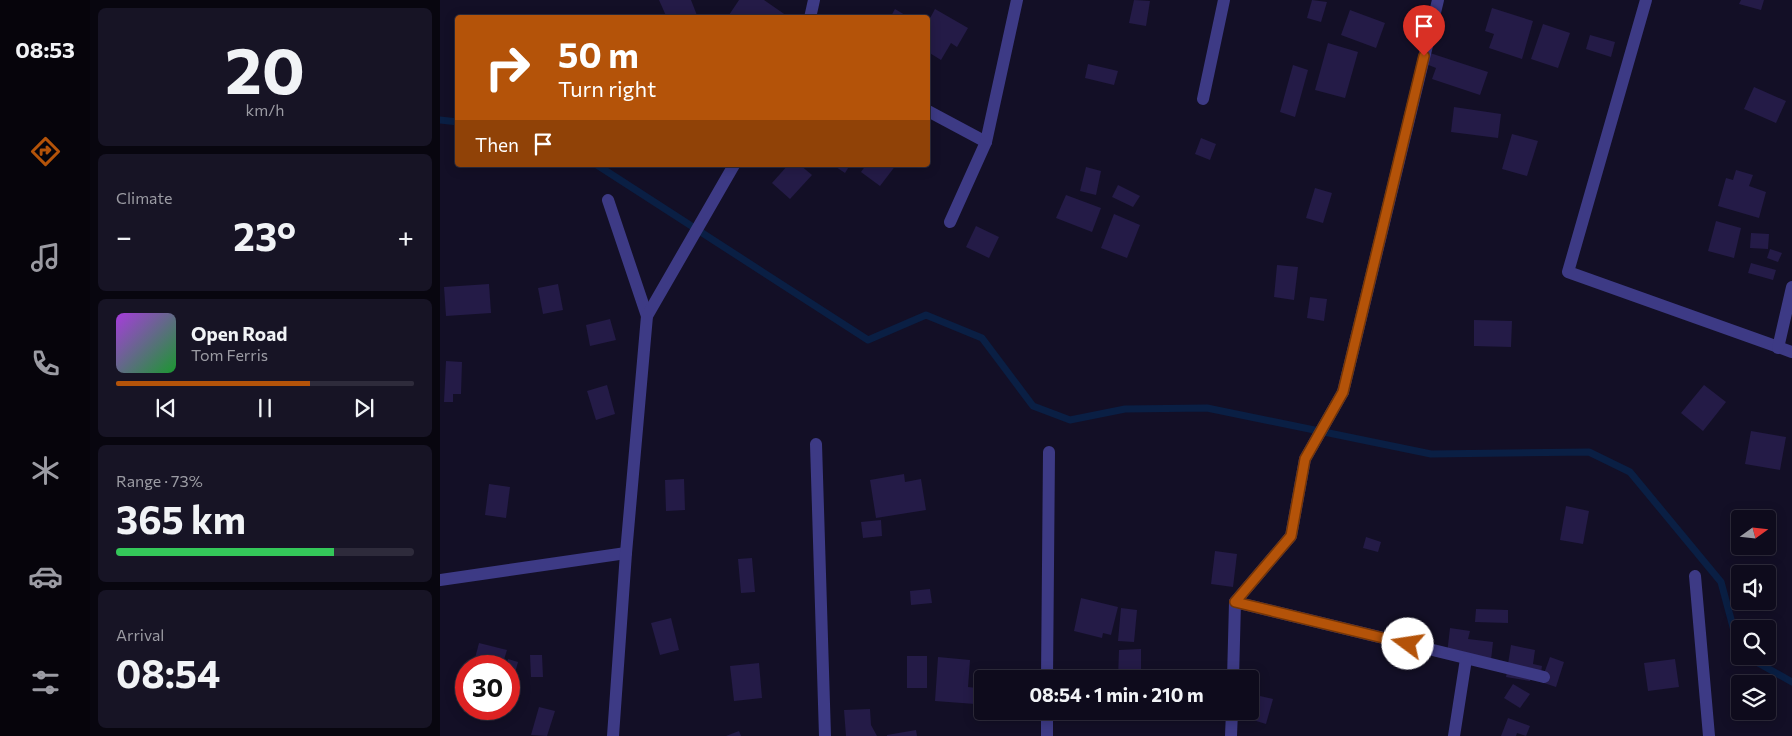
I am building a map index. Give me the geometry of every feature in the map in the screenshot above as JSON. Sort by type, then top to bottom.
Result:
[{"type":"street","points":[[811,15],[814,0]]},
{"type":"street","points":[[950,222],[986,142],[1017,0]]},
{"type":"street","points":[[1203,99],[1224,0]]},
{"type":"street","points":[[1233,670],[1235,602],[1291,536],[1305,459],[1343,392],[1438,0]]},
{"type":"street","points":[[1646,0],[1568,272],[1792,352]]},
{"type":"street","points":[[930,112],[986,142]]},
{"type":"street","points":[[647,316],[733,167]]},
{"type":"street","points":[[608,200],[647,316],[626,553],[614,736]]},
{"type":"street","points":[[1778,348],[1792,287]]},
{"type":"street","points":[[816,444],[825,736]]},
{"type":"street","points":[[1047,670],[1049,452]]},
{"type":"street","points":[[440,580],[626,553]]},
{"type":"street","points":[[1695,576],[1709,736]]},
{"type":"street","points":[[1235,602],[1544,677]]},
{"type":"street","points":[[1454,736],[1466,658]]},
{"type":"street","points":[[1047,720],[1047,736]]},
{"type":"street","points":[[1232,720],[1232,736]]},
{"type":"building","points":[[659,0],[691,0],[697,15],[666,15]]},
{"type":"building","points":[[739,0],[764,0],[786,15],[729,15]]},
{"type":"building","points":[[1134,0],[1150,1],[1146,26],[1129,23]]},
{"type":"building","points":[[1312,0],[1327,2],[1321,22],[1307,18]]},
{"type":"building","points":[[1741,0],[1764,0],[1761,10],[1739,4]]},
{"type":"building","points":[[1492,8],[1533,21],[1522,59],[1489,48],[1494,34],[1485,31]]},
{"type":"building","points":[[895,9],[905,15],[892,15]]},
{"type":"building","points":[[935,9],[968,28],[957,47],[951,43],[941,60],[930,53],[930,18]]},
{"type":"building","points":[[1350,10],[1385,23],[1376,48],[1341,35]]},
{"type":"building","points":[[1543,24],[1570,33],[1558,68],[1531,59]]},
{"type":"building","points":[[1590,35],[1615,42],[1611,57],[1586,49]]},
{"type":"building","points":[[1328,43],[1358,52],[1345,98],[1315,90]]},
{"type":"building","points":[[1430,53],[1488,72],[1480,95],[1432,79],[1436,68],[1426,64]]},
{"type":"building","points":[[1088,64],[1118,71],[1114,85],[1085,78]]},
{"type":"building","points":[[1293,65],[1308,70],[1295,117],[1280,112]]},
{"type":"building","points":[[1754,87],[1786,101],[1776,123],[1744,109]]},
{"type":"building","points":[[1454,107],[1501,114],[1498,138],[1451,132]]},
{"type":"building","points":[[1512,134],[1538,141],[1527,176],[1502,169]]},
{"type":"building","points":[[1201,138],[1216,144],[1210,160],[1195,154]]},
{"type":"building","points":[[786,167],[802,167],[812,175],[790,199],[772,183]]},
{"type":"building","points":[[836,167],[849,167],[845,173]]},
{"type":"building","points":[[865,167],[894,167],[880,186],[861,172]]},
{"type":"building","points":[[1086,167],[1101,171],[1096,195],[1080,191]]},
{"type":"building","points":[[1736,170],[1753,175],[1749,186],[1766,192],[1759,218],[1718,206],[1726,178],[1733,180]]},
{"type":"building","points":[[1118,185],[1140,196],[1133,207],[1112,197]]},
{"type":"building","points":[[1315,188],[1332,193],[1323,223],[1306,218]]},
{"type":"building","points":[[1066,195],[1101,208],[1092,232],[1056,218]]},
{"type":"building","points":[[1114,214],[1140,225],[1127,258],[1101,248]]},
{"type":"building","points":[[1716,221],[1741,228],[1734,258],[1708,251]]},
{"type":"building","points":[[976,226],[999,237],[989,258],[966,247]]},
{"type":"building","points":[[1751,233],[1769,234],[1768,249],[1750,248]]},
{"type":"building","points":[[1770,249],[1782,253],[1778,262],[1767,258]]},
{"type":"building","points":[[1751,263],[1776,270],[1773,280],[1748,273]]},
{"type":"building","points":[[1277,265],[1298,267],[1294,300],[1274,297]]},
{"type":"building","points":[[489,284],[491,313],[446,316],[444,287]]},
{"type":"building","points":[[558,284],[563,310],[543,314],[538,288]]},
{"type":"building","points":[[1310,297],[1327,299],[1324,321],[1307,318]]},
{"type":"building","points":[[610,319],[616,340],[590,346],[586,325]]},
{"type":"building","points":[[1474,320],[1512,321],[1511,347],[1474,346]]},
{"type":"building","points":[[446,361],[462,362],[461,394],[453,394],[453,402],[444,402]]},
{"type":"building","points":[[607,385],[615,414],[596,420],[587,391]]},
{"type":"building","points":[[1704,385],[1726,402],[1703,431],[1681,413]]},
{"type":"building","points":[[1751,431],[1786,437],[1780,470],[1745,464]]},
{"type":"building","points":[[904,474],[905,482],[921,479],[926,510],[876,518],[870,480]]},
{"type":"building","points":[[684,479],[685,510],[666,511],[665,480]]},
{"type":"building","points":[[489,484],[510,487],[506,518],[485,515]]},
{"type":"building","points":[[1566,506],[1589,511],[1583,544],[1560,540]]},
{"type":"building","points":[[881,520],[882,536],[863,538],[861,522]]},
{"type":"building","points":[[1366,537],[1381,542],[1378,552],[1363,548]]},
{"type":"building","points":[[1215,551],[1237,554],[1233,587],[1211,584]]},
{"type":"building","points":[[752,558],[755,592],[741,593],[738,559]]},
{"type":"building","points":[[930,589],[932,603],[911,605],[910,591]]},
{"type":"building","points":[[1081,598],[1118,607],[1111,635],[1103,633],[1102,638],[1074,631]]},
{"type":"building","points":[[1121,608],[1137,610],[1134,642],[1118,641]]},
{"type":"building","points":[[1476,609],[1508,610],[1508,623],[1475,622]]},
{"type":"building","points":[[671,618],[679,650],[660,655],[651,623]]},
{"type":"building","points":[[1450,628],[1470,631],[1468,639],[1493,642],[1491,660],[1447,654]]},
{"type":"building","points":[[479,643],[507,650],[505,655],[476,655]]},
{"type":"building","points":[[1511,645],[1535,650],[1533,664],[1542,666],[1540,679],[1531,678],[1530,681],[1506,677]]},
{"type":"building","points":[[1141,649],[1141,670],[1118,670],[1119,650]]},
{"type":"building","points":[[530,655],[542,655],[543,677],[531,677]]},
{"type":"building","points":[[907,656],[927,656],[927,688],[907,688]]},
{"type":"building","points":[[938,657],[970,660],[968,687],[974,688],[974,704],[935,701]]},
{"type":"building","points":[[1550,657],[1564,662],[1556,687],[1541,682]]},
{"type":"building","points":[[1675,659],[1679,687],[1648,691],[1644,663]]},
{"type":"building","points":[[759,663],[762,698],[734,701],[730,666]]},
{"type":"building","points":[[1513,684],[1530,694],[1520,708],[1504,698]]},
{"type":"building","points":[[1260,696],[1273,699],[1266,724],[1253,720],[1259,720]]},
{"type":"building","points":[[539,707],[555,711],[547,736],[531,735]]},
{"type":"building","points":[[870,709],[871,725],[877,736],[846,736],[844,710]]},
{"type":"building","points":[[1508,718],[1530,726],[1526,736],[1517,733],[1516,736],[1501,736]]},
{"type":"building","points":[[916,730],[917,736],[887,736],[887,735]]},
{"type":"building","points":[[739,731],[741,736],[726,736]]},
{"type":"waterway","points":[[440,120],[455,122]]},
{"type":"waterway","points":[[600,167],[868,340],[926,315],[982,338],[1033,406],[1070,420],[1125,409],[1207,408],[1431,454],[1589,452],[1630,472],[1721,582],[1731,620]]},
{"type":"waterway","points":[[1762,665],[1792,682]]},
{"type":"route","points":[[1408,644],[1235,602],[1291,536],[1305,459],[1343,392],[1424,56]]}]
